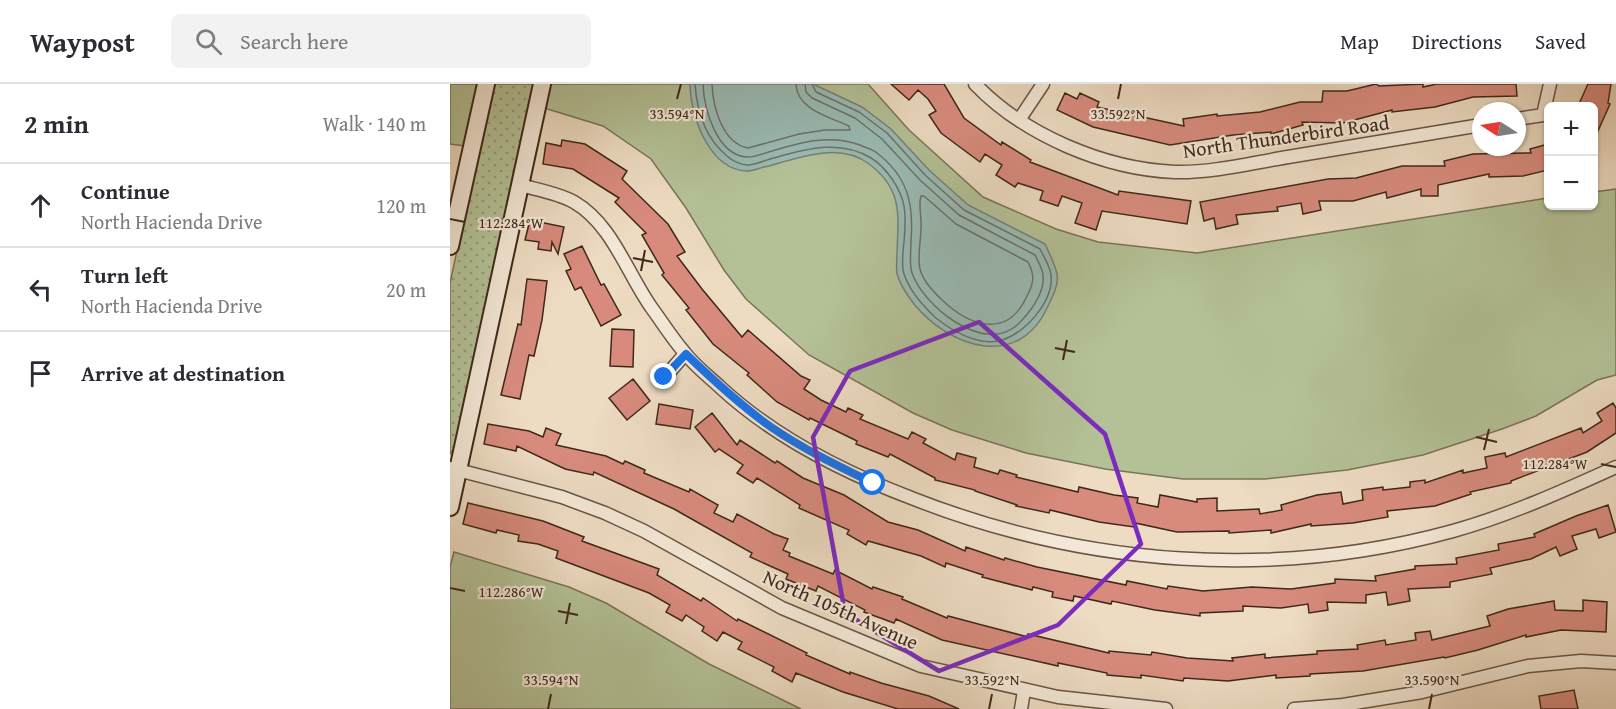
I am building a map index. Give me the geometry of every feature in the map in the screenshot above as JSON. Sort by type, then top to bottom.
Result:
[{"type":"street","points":[[450,246],[452,228],[486,84]]},
{"type":"street","points":[[450,507],[454,469],[542,84]]},
{"type":"street","name":"North Thunderbird Road","points":[[975,84],[1019,120],[1059,143],[1093,157],[1126,165],[1175,172],[1220,168],[1472,126]]},
{"type":"street","points":[[1019,120],[1043,84]]},
{"type":"street","points":[[1526,118],[1543,115],[1550,84]]},
{"type":"street","points":[[520,185],[572,202],[594,219],[617,250],[650,305],[686,354],[727,393],[773,428],[812,452],[873,483],[995,528],[1050,542],[1120,554],[1196,560],[1266,560],[1382,547],[1456,530],[1523,508],[1616,467]]},
{"type":"street","points":[[664,377],[686,354]]},
{"type":"street","name":"North 105th Avenue","points":[[454,469],[562,497],[605,513],[644,531],[782,608],[921,666],[1024,691],[1095,702],[1166,709]]},
{"type":"street","points":[[1294,709],[1343,707],[1422,692],[1528,666],[1581,661],[1616,663]]},
{"type":"street","points":[[1021,709],[1024,691]]},
{"type":"highlighted area","points":[[979,322],[1105,434],[1141,544],[1058,625],[939,671],[845,613],[813,437],[850,371]]},
{"type":"green space","points":[[450,84],[486,84],[472,147],[450,144]]},
{"type":"green space","points":[[493,84],[535,84],[456,446],[450,454],[450,283]]},
{"type":"green space","points":[[549,84],[868,84],[909,130],[983,197],[1056,229],[1098,242],[1197,253],[1544,199],[1544,210],[1598,210],[1598,191],[1616,189],[1616,375],[1597,380],[1536,416],[1502,429],[1423,455],[1347,470],[1265,479],[1183,479],[1105,469],[1026,453],[952,430],[913,413],[809,355],[746,299],[724,270],[686,208],[651,159],[603,126],[544,108]]},
{"type":"green space","points":[[454,552],[569,587],[606,603],[709,664],[801,709],[450,709],[450,567]]},
{"type":"water","points":[[690,84],[813,84],[862,107],[891,129],[929,170],[968,205],[1045,244],[1057,278],[1055,291],[1047,308],[1034,327],[1019,340],[1002,346],[983,346],[964,341],[946,332],[914,304],[900,281],[897,273],[898,216],[894,194],[880,174],[858,157],[833,153],[820,153],[749,171],[734,168],[722,161],[704,139],[694,111]]},
{"type":"building","points":[[891,84],[944,84],[964,118],[1001,145],[1002,142],[1031,160],[1030,162],[1118,195],[1119,191],[1191,201],[1187,224],[1102,211],[1096,230],[1075,223],[1082,203],[1062,196],[1058,206],[1040,200],[1043,191],[1018,183],[1015,187],[996,175],[1002,165],[985,154],[980,162],[941,133],[929,115],[936,111],[918,90],[909,100]]},
{"type":"building","points":[[1376,84],[1379,86],[1423,84],[1423,87],[1437,84],[1516,84],[1517,96],[1473,97],[1435,107],[1392,112],[1392,110],[1343,123],[1302,122],[1303,125],[1271,134],[1271,132],[1233,135],[1170,145],[1093,127],[1057,110],[1065,93],[1077,99],[1080,93],[1099,102],[1097,107],[1184,126],[1183,119],[1217,114],[1217,116],[1260,112],[1300,102],[1322,102],[1323,91],[1347,91]]},
{"type":"building","points":[[1588,84],[1611,84],[1608,103],[1610,104],[1598,131],[1598,102],[1580,102]]},
{"type":"building","points":[[562,140],[585,144],[627,171],[622,179],[668,224],[685,252],[677,256],[702,289],[742,337],[748,330],[801,376],[810,380],[804,389],[846,412],[848,408],[863,415],[860,419],[908,439],[912,432],[926,439],[923,443],[955,460],[957,453],[976,458],[974,467],[998,474],[1000,470],[1017,475],[1016,477],[1078,492],[1079,487],[1138,498],[1137,503],[1158,507],[1160,495],[1197,502],[1197,499],[1217,498],[1217,511],[1259,509],[1260,514],[1282,510],[1281,505],[1317,495],[1341,492],[1343,504],[1363,500],[1362,490],[1410,487],[1410,482],[1425,480],[1425,483],[1463,470],[1463,473],[1487,468],[1485,457],[1505,453],[1506,457],[1581,428],[1583,433],[1602,421],[1597,413],[1613,403],[1616,408],[1616,433],[1587,452],[1511,481],[1511,483],[1470,492],[1471,494],[1435,506],[1387,511],[1388,517],[1353,523],[1311,526],[1311,524],[1271,533],[1271,530],[1229,533],[1229,531],[1177,532],[1135,523],[1134,527],[1099,522],[1050,510],[1049,513],[1016,506],[975,490],[935,480],[890,454],[888,457],[856,444],[857,441],[810,418],[809,420],[777,402],[747,375],[749,373],[713,344],[686,310],[689,308],[662,275],[664,273],[642,235],[646,233],[615,202],[619,198],[573,169],[543,164],[546,143],[561,146]]},
{"type":"building","points":[[1544,145],[1544,171],[1523,176],[1489,177],[1489,174],[1438,185],[1438,196],[1421,196],[1421,189],[1387,198],[1386,192],[1353,201],[1319,201],[1321,210],[1303,214],[1301,203],[1277,207],[1278,211],[1236,215],[1238,224],[1216,229],[1214,218],[1204,221],[1200,202],[1328,179],[1356,178],[1402,166],[1445,166],[1444,161],[1472,154],[1526,156],[1526,153],[1531,153],[1530,149]]},
{"type":"building","points":[[530,220],[564,227],[558,254],[552,242],[551,251],[538,249],[539,242],[525,240]]},
{"type":"building","points":[[582,246],[601,285],[604,284],[621,315],[601,326],[581,287],[575,290],[566,271],[571,269],[564,254]]},
{"type":"building","points":[[527,279],[547,281],[534,356],[529,355],[520,399],[501,395],[518,324],[521,325]]},
{"type":"building","points":[[612,329],[634,330],[633,367],[610,366]]},
{"type":"building","points":[[633,379],[650,401],[627,420],[609,398]]},
{"type":"building","points":[[659,404],[693,410],[690,429],[656,424]]},
{"type":"building","points":[[712,413],[737,445],[740,440],[775,463],[777,461],[803,478],[844,495],[888,522],[918,530],[965,551],[966,547],[1004,560],[1005,558],[1037,567],[1126,585],[1127,581],[1167,589],[1168,586],[1203,591],[1252,587],[1291,589],[1335,583],[1335,579],[1376,581],[1375,576],[1415,569],[1415,566],[1457,564],[1456,558],[1499,550],[1498,544],[1535,537],[1534,534],[1608,505],[1616,532],[1599,538],[1596,529],[1572,536],[1577,549],[1560,556],[1556,547],[1531,559],[1490,568],[1492,574],[1450,582],[1450,587],[1408,589],[1410,601],[1388,605],[1386,592],[1366,595],[1366,603],[1327,602],[1328,610],[1309,613],[1308,604],[1281,608],[1243,606],[1243,611],[1200,613],[1200,616],[1112,601],[1111,604],[1074,596],[1073,601],[1052,597],[1053,592],[1033,587],[1032,590],[982,577],[983,575],[946,563],[945,567],[921,556],[868,541],[866,545],[847,534],[849,530],[799,508],[800,505],[757,478],[753,483],[737,473],[743,465],[719,449],[715,452],[695,427]]},
{"type":"building","points":[[488,424],[529,431],[543,437],[546,428],[561,434],[556,445],[606,456],[623,464],[625,461],[645,470],[644,473],[689,492],[690,489],[718,505],[714,513],[733,522],[737,514],[788,539],[783,550],[790,553],[789,556],[833,574],[835,570],[872,589],[873,587],[903,597],[902,599],[947,618],[948,616],[1028,637],[1028,634],[1109,653],[1109,651],[1151,655],[1152,652],[1187,658],[1233,661],[1232,658],[1265,654],[1265,658],[1317,654],[1317,651],[1358,649],[1357,645],[1385,640],[1386,645],[1416,640],[1415,633],[1430,631],[1432,640],[1490,626],[1487,616],[1508,609],[1554,601],[1555,610],[1583,611],[1583,600],[1607,602],[1606,632],[1561,630],[1526,637],[1526,635],[1445,658],[1363,671],[1310,674],[1310,676],[1276,678],[1276,675],[1228,681],[1184,678],[1183,681],[1141,675],[1141,678],[1107,675],[1107,673],[1058,663],[1058,666],[942,640],[896,619],[894,623],[864,612],[865,610],[818,586],[816,591],[786,579],[788,574],[750,557],[752,553],[674,509],[594,472],[593,475],[565,469],[517,446],[516,451],[484,444]]},
{"type":"building","points":[[468,503],[543,521],[584,537],[582,541],[659,569],[657,575],[701,601],[703,598],[737,621],[738,619],[807,653],[806,655],[850,674],[850,672],[929,696],[959,709],[898,709],[843,692],[796,673],[792,682],[772,671],[774,667],[738,649],[742,642],[723,632],[717,641],[702,631],[704,627],[686,615],[682,621],[666,612],[670,605],[649,593],[556,558],[558,551],[538,544],[518,541],[519,535],[497,530],[496,533],[463,524]]},
{"type":"building","points":[[1574,690],[1578,709],[1541,709],[1539,696]]},
{"type":"route","points":[[664,377],[686,354],[727,393],[773,428],[812,452],[873,483]]}]
